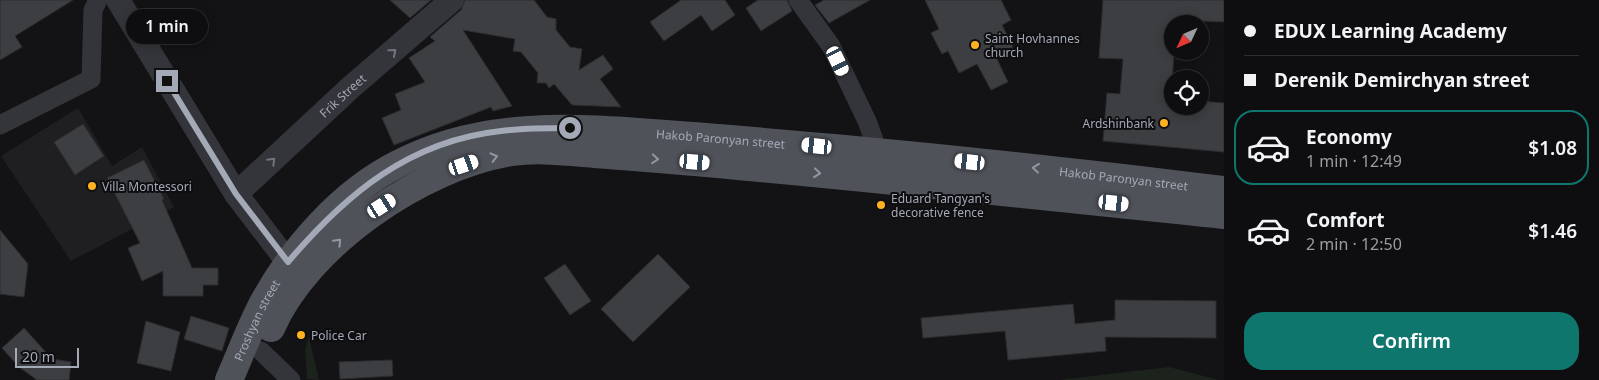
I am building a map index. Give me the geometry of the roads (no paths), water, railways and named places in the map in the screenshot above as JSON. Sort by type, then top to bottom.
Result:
[{"type":"main road","name":"Hakob Paronyan street","points":[[296,269],[330,214],[353,194],[395,165],[425,150],[480,134],[501,131],[570,128],[740,139],[1224,190]]},
{"type":"main road","name":"Hakob Paronyan street","points":[[296,269],[382,206],[436,174],[478,160],[512,152],[541,150],[804,172],[1224,214]]},
{"type":"main road","name":"Proshyan street","points":[[247,380],[296,269]]},
{"type":"main road","name":"Proshyan street","points":[[229,380],[263,304],[296,269]]},
{"type":"street","points":[[0,125],[91,80],[93,10],[98,0]]},
{"type":"street","points":[[118,0],[236,194],[296,269]]},
{"type":"street","name":"Frik Street","points":[[236,194],[350,88],[452,0]]},
{"type":"street","points":[[798,0],[831,46],[867,121],[874,140],[874,152]]},
{"type":"street","points":[[261,351],[291,380]]},
{"type":"place","name":"Saint Hovhannes church","points":[[975,45]]},
{"type":"place","name":"Ardshinbank","points":[[1164,123]]},
{"type":"place","name":"Villa Montessori","points":[[92,186]]},
{"type":"place","name":"Eduard Tangyan's decorative fence","points":[[881,205]]},
{"type":"place","name":"Police Car","points":[[301,335]]}]
